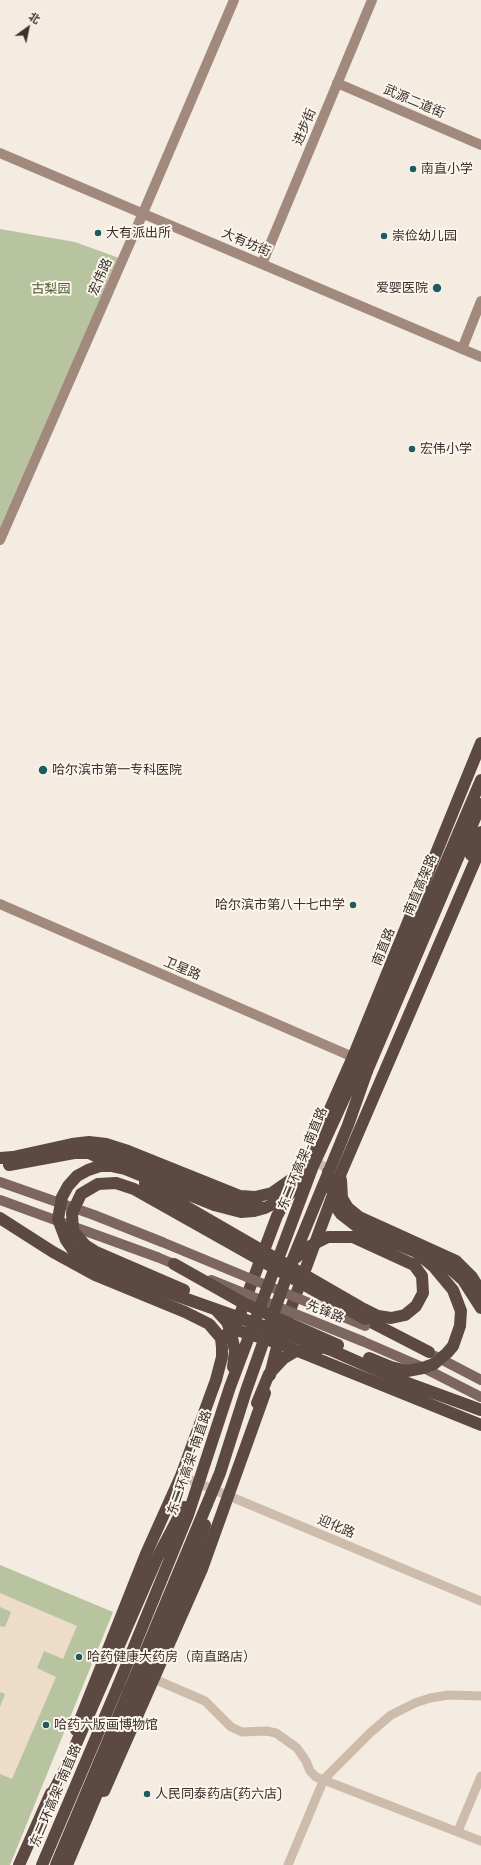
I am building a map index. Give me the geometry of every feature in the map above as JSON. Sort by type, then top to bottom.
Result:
[{"type":"highway","name":"南直路","points":[[310,1163],[360,1065],[481,743]]},
{"type":"highway","points":[[332,1122],[340,1091],[481,756]]},
{"type":"highway","name":"南直高架路","points":[[360,1065],[481,780]]},
{"type":"highway","name":"南直高架路","points":[[360,1065],[481,804]]},
{"type":"highway","points":[[348,1125],[377,1074],[481,832]]},
{"type":"highway","points":[[261,1400],[278,1343],[341,1173],[481,847]]},
{"type":"highway","name":"东二环高架-南直路","points":[[42,1865],[118,1686],[188,1515],[204,1471],[230,1387],[310,1163],[360,1065]]},
{"type":"highway","name":"东二环高架-南直路","points":[[56,1865],[220,1474],[246,1391],[292,1261],[348,1125],[360,1065]]},
{"type":"highway","points":[[0,1158],[13,1157],[72,1144],[89,1142],[106,1144],[128,1151],[240,1196],[255,1197],[272,1193],[282,1187],[310,1163]]},
{"type":"highway","points":[[0,1166],[36,1162],[74,1153],[90,1153],[112,1156],[226,1199],[265,1208]]},
{"type":"highway","points":[[90,1153],[106,1160],[378,1316],[391,1318],[405,1315],[416,1306],[423,1293],[422,1276],[414,1264],[354,1237],[328,1237],[310,1246],[292,1261]]},
{"type":"highway","points":[[310,1163],[296,1188],[285,1198],[265,1208],[241,1212],[228,1210],[125,1169],[100,1166],[77,1176],[68,1186],[62,1197],[58,1219],[66,1240],[73,1250],[98,1265],[161,1290],[331,1350],[399,1380],[481,1410]]},
{"type":"highway","points":[[221,1338],[234,1330],[278,1216],[310,1163]]},
{"type":"highway","points":[[328,1172],[336,1207],[347,1220],[359,1228],[441,1263],[452,1270],[463,1280],[481,1308]]},
{"type":"highway","points":[[341,1173],[340,1189],[342,1198],[348,1208],[359,1217],[456,1261],[472,1277],[481,1292]]},
{"type":"highway","points":[[230,1387],[235,1351],[231,1333],[226,1322],[211,1305],[192,1293],[96,1252],[78,1238],[74,1231],[72,1213],[81,1194],[98,1184],[116,1183],[134,1189],[365,1322],[429,1352]]},
{"type":"highway","points":[[0,1218],[53,1252],[95,1275],[204,1321],[216,1331],[221,1338],[222,1357],[216,1380],[181,1476],[146,1554],[48,1802]]},
{"type":"highway","points":[[174,1264],[245,1304],[391,1367],[407,1370],[423,1368],[434,1364],[447,1353],[452,1346],[460,1326],[461,1311],[453,1290],[433,1266],[416,1252]]},
{"type":"highway","points":[[234,1330],[278,1343],[481,1424]]},
{"type":"highway","points":[[72,1865],[202,1570],[230,1490],[241,1450],[261,1400],[269,1374],[284,1358],[294,1352],[302,1350],[331,1350]]},
{"type":"highway","points":[[261,1400],[276,1373],[291,1360],[300,1357],[320,1360]]},
{"type":"highway","points":[[19,1865],[66,1767],[157,1558],[204,1471]]},
{"type":"highway","points":[[68,1865],[190,1573],[220,1474]]},
{"type":"main road","name":"宏伟路","points":[[0,540],[144,213],[234,0]]},
{"type":"main road","name":"进步街","points":[[262,264],[372,0]]},
{"type":"main road","name":"武源二道街","points":[[337,84],[481,145]]},
{"type":"main road","name":"大有坊街","points":[[0,153],[481,357]]},
{"type":"main road","points":[[462,348],[481,301]]},
{"type":"main road","name":"卫星路","points":[[0,904],[360,1065]]},
{"type":"main road","points":[[0,1182],[94,1215],[365,1322]]},
{"type":"main road","name":"先锋路","points":[[0,1200],[157,1257],[422,1366],[481,1397]]},
{"type":"main road","points":[[429,1352],[481,1380]]},
{"type":"street","points":[[310,1163],[341,1173]]},
{"type":"street","name":"迎化路","points":[[181,1476],[230,1490],[481,1601]]},
{"type":"street","points":[[154,1679],[205,1701],[223,1720],[242,1732],[266,1731],[276,1733],[298,1748],[310,1771],[316,1777],[481,1841]]},
{"type":"street","points":[[288,1865],[324,1779],[370,1733],[391,1715],[415,1703],[430,1698],[449,1695],[481,1696]]},
{"type":"street","points":[[458,1831],[481,1776]]},
{"type":"green space","name":"古梨园","points":[[0,229],[75,242],[119,258],[0,527]]},
{"type":"green space","points":[[0,1565],[113,1612],[10,1865],[0,1865]]},
{"type":"shaded area","points":[[0,1593],[77,1626],[63,1659],[44,1651],[37,1668],[56,1677],[12,1779],[0,1774],[0,1707],[5,1694],[0,1692],[0,1626],[5,1627],[11,1612],[0,1607]]},
{"type":"place","name":"南直小学","points":[[413,169]]},
{"type":"place","name":"大有派出所","points":[[98,233]]},
{"type":"place","name":"崇俭幼儿园","points":[[384,236]]},
{"type":"place","name":"爱婴医院","points":[[437,288]]},
{"type":"place","name":"宏伟小学","points":[[412,449]]},
{"type":"place","name":"哈尔滨市第一专科医院","points":[[43,770]]},
{"type":"place","name":"哈尔滨市第八十七中学","points":[[353,905]]},
{"type":"place","name":"哈药健康大药房（南直路店）","points":[[79,1657]]},
{"type":"place","name":"哈药六版画博物馆","points":[[46,1725]]},
{"type":"place","name":"人民同泰药店(药六店)","points":[[147,1794]]}]
